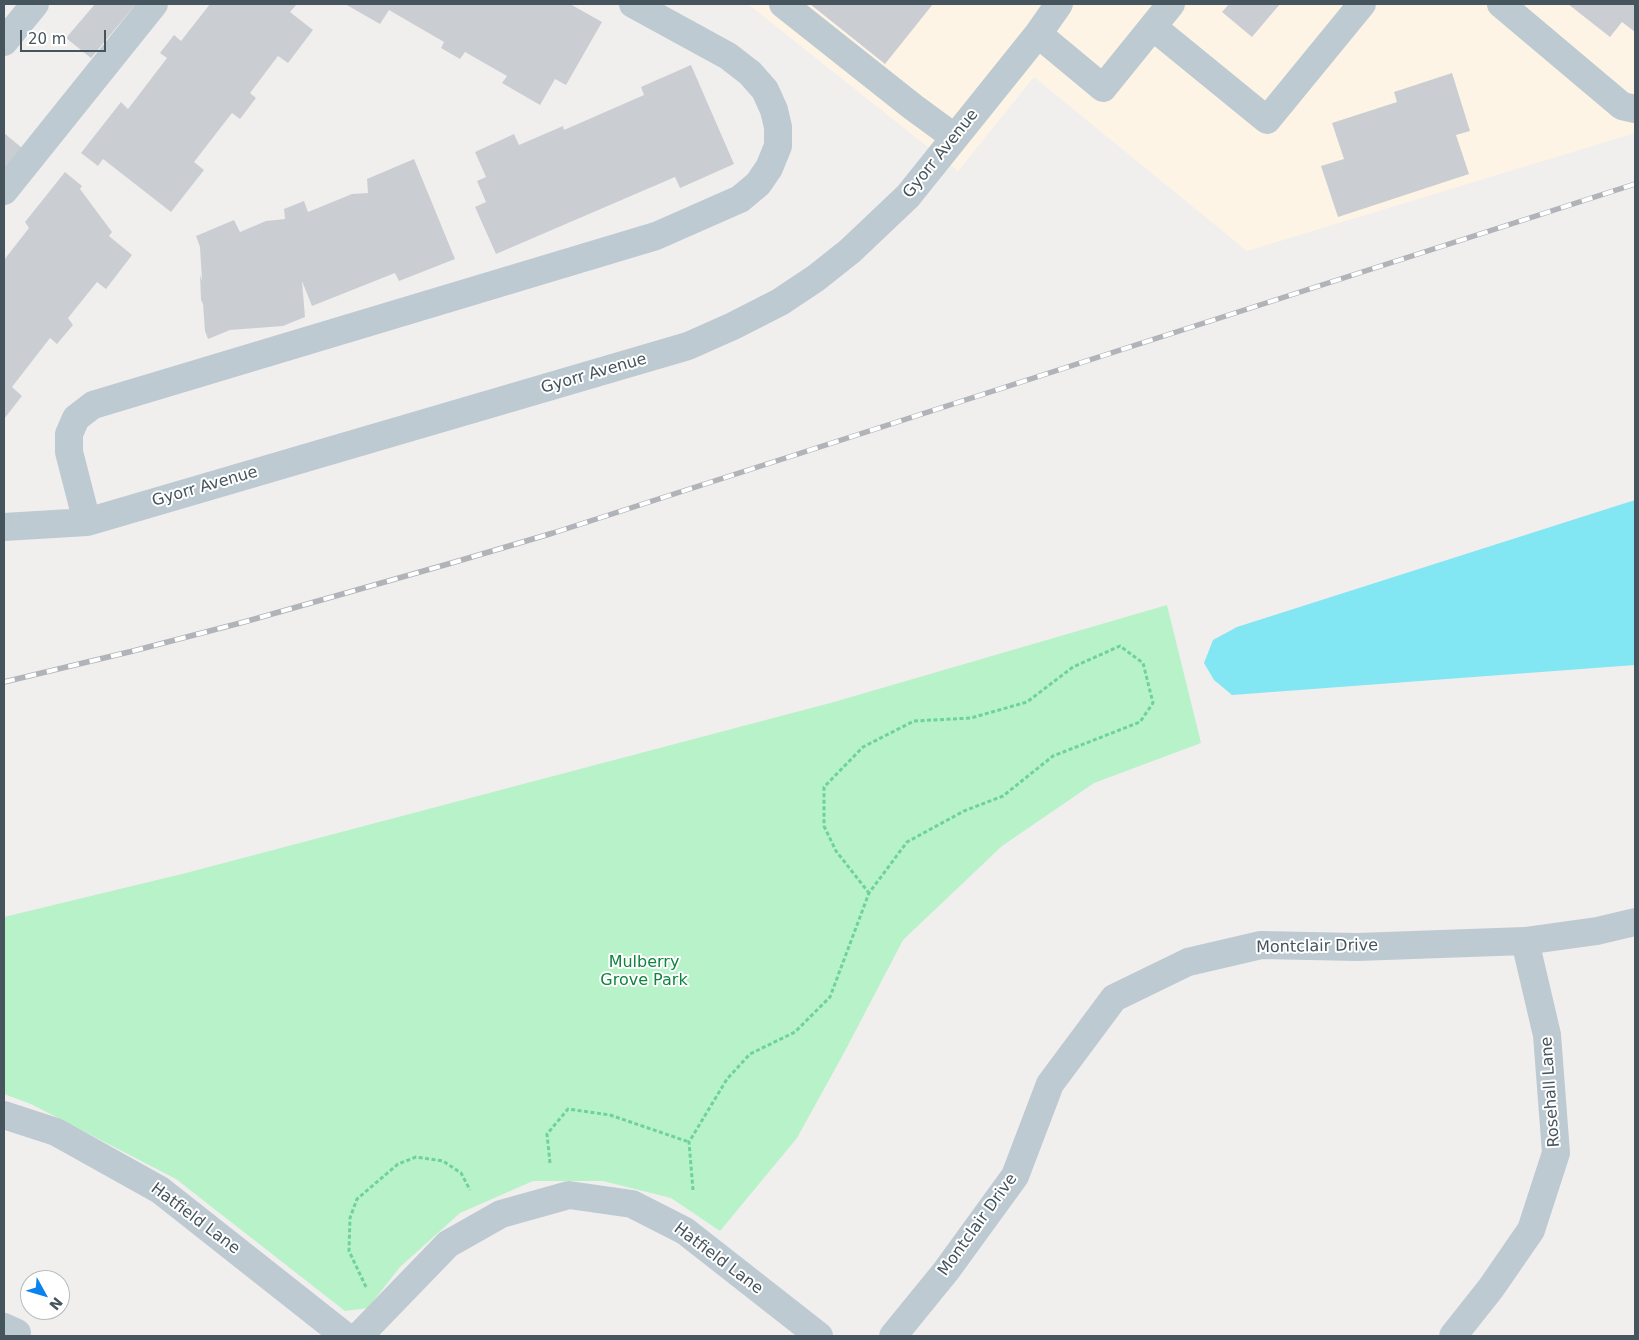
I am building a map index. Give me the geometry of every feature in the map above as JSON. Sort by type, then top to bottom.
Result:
[{"type":"street","points":[[4,42],[35,4]]},
{"type":"street","points":[[4,191],[154,4]]},
{"type":"street","points":[[87,522],[69,452],[69,434],[76,418],[93,405],[656,236],[740,199],[758,184],[769,168],[778,146],[778,128],[774,110],[765,90],[750,73],[728,56],[633,4]]},
{"type":"street","points":[[783,4],[954,137]]},
{"type":"street","name":"Gyorr Avenue","points":[[4,527],[87,522],[688,346],[780,302],[816,278],[850,251],[908,196],[1038,34],[1059,4]]},
{"type":"street","points":[[1038,34],[1103,88],[1171,4]]},
{"type":"street","points":[[1152,27],[1267,120],[1362,4]]},
{"type":"street","points":[[1501,4],[1622,106],[1635,109]]},
{"type":"street","name":"Montclair Drive","points":[[892,1336],[946,1271],[1015,1176],[1050,1084],[1114,998],[1188,962],[1261,945],[1357,947],[1525,941],[1597,931],[1635,922]]},
{"type":"street","name":"Rosehall Lane","points":[[1453,1336],[1492,1288],[1531,1230],[1556,1154],[1548,1034],[1525,941]]},
{"type":"street","name":"Hatfield Lane","points":[[4,1116],[56,1132],[160,1190],[345,1336]]},
{"type":"street","name":"Hatfield Lane","points":[[359,1336],[448,1244],[501,1214],[569,1195],[632,1204],[685,1231],[819,1336]]},
{"type":"path","points":[[693,1190],[689,1142],[727,1079],[750,1054],[794,1032],[830,997],[869,893],[907,842],[964,811],[1003,796],[1053,756],[1140,722],[1153,703],[1143,663],[1120,646],[1073,667],[1027,702],[971,718],[914,721],[863,747],[824,787],[824,826],[836,851],[869,893]]},
{"type":"path","points":[[550,1163],[547,1134],[568,1109],[610,1115],[689,1142]]},
{"type":"path","points":[[366,1286],[348,1251],[350,1218],[357,1199],[398,1164],[416,1157],[443,1161],[461,1173],[470,1190]]},
{"type":"shaded area","points":[[748,4],[1635,4],[1635,133],[1247,251],[1034,77],[958,171]]},
{"type":"green space","name":"Mulberry Grove Park","points":[[1167,605],[1201,743],[1094,783],[1002,846],[903,940],[797,1138],[720,1231],[671,1198],[603,1181],[533,1181],[460,1213],[400,1267],[368,1308],[345,1311],[176,1179],[31,1104],[4,1094],[4,917],[186,873],[834,702]]},
{"type":"water","points":[[1635,500],[1635,665],[1232,695],[1214,680],[1204,663],[1213,640],[1237,627]]},
{"type":"building","points":[[95,4],[136,4],[91,58],[66,38]]},
{"type":"building","points":[[210,4],[297,4],[290,12],[313,30],[288,63],[278,56],[250,93],[256,98],[240,119],[232,113],[194,162],[204,170],[171,212],[103,159],[98,166],[81,153],[121,102],[128,109],[167,58],[160,53],[174,35],[181,41]]},
{"type":"building","points":[[345,4],[570,4],[602,22],[566,85],[555,79],[540,105],[502,83],[507,76],[465,52],[460,59],[441,48],[444,42],[389,10],[380,24]]},
{"type":"building","points":[[810,4],[933,4],[885,64]]},
{"type":"building","points":[[1229,4],[1280,4],[1252,37],[1222,12]]},
{"type":"building","points":[[1568,4],[1635,4],[1635,32],[1622,22],[1610,37]]},
{"type":"building","points":[[691,65],[734,164],[680,188],[675,177],[496,254],[475,207],[486,202],[477,181],[486,177],[475,152],[514,134],[519,145],[563,126],[564,130],[644,95],[641,87]]},
{"type":"building","points":[[1452,73],[1470,131],[1456,135],[1469,174],[1338,217],[1321,166],[1344,159],[1332,123],[1397,102],[1394,92]]},
{"type":"building","points":[[4,133],[22,148],[4,170]]},
{"type":"building","points":[[414,159],[455,259],[399,281],[395,273],[312,306],[302,281],[305,317],[283,326],[230,330],[208,339],[205,331],[201,300],[200,247],[196,236],[234,220],[240,232],[266,221],[285,219],[284,209],[304,201],[308,212],[352,194],[368,193],[367,179]]},
{"type":"building","points":[[65,172],[82,186],[80,189],[112,232],[109,236],[132,255],[106,289],[97,282],[68,318],[73,325],[57,344],[50,338],[12,387],[22,396],[4,419],[4,260],[29,228],[25,222]]},
{"type":"railway","points":[[4,682],[244,622],[553,533],[1635,184]]}]
